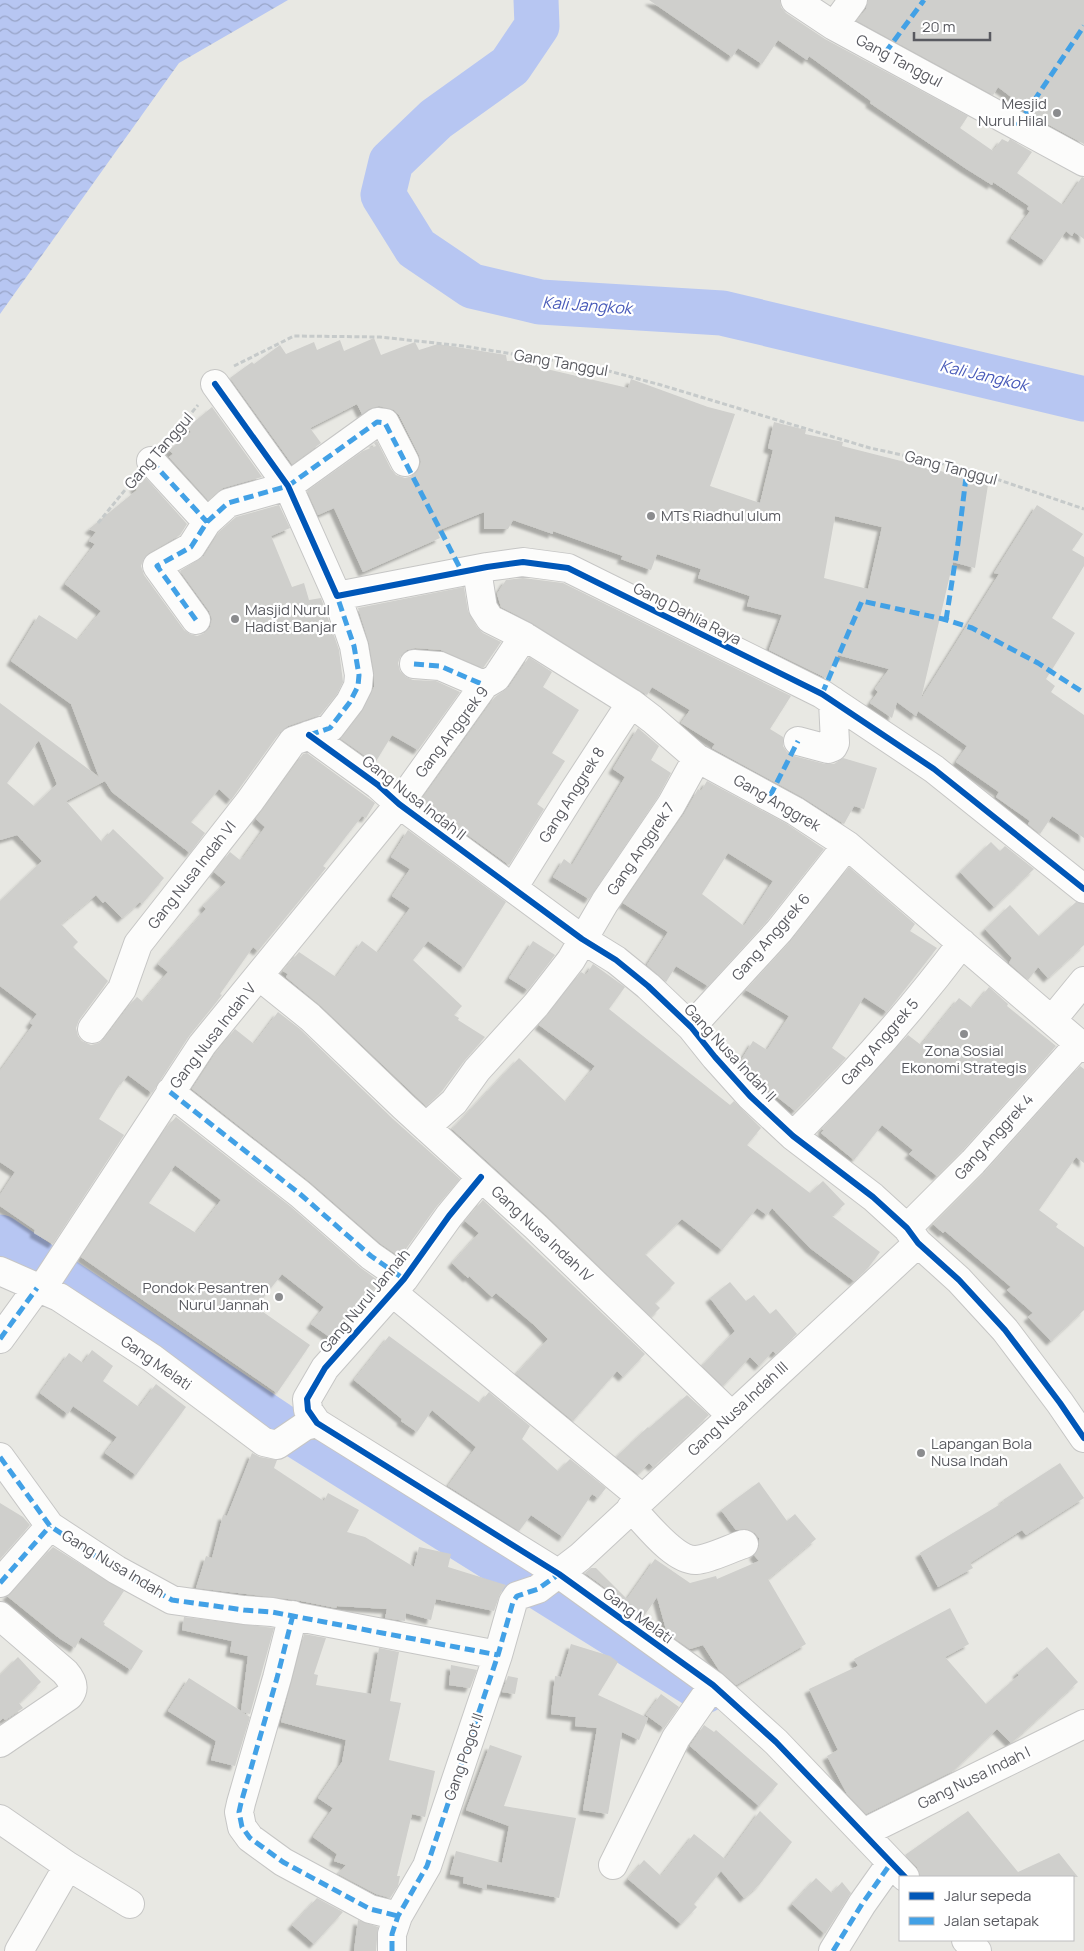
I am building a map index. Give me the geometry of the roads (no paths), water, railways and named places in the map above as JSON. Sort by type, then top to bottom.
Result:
[{"type":"street","name":"Gang Tanggul","points":[[794,0],[834,26],[1084,162]]},
{"type":"street","points":[[834,26],[853,0]]},
{"type":"street","points":[[215,384],[288,486],[337,596]]},
{"type":"street","points":[[196,620],[157,566],[191,547],[206,522],[228,503],[288,486],[377,422],[385,423],[405,462]]},
{"type":"street","points":[[151,461],[206,522]]},
{"type":"street","name":"Gang Dahlia Raya","points":[[337,596],[523,562],[568,568],[833,702],[934,770],[1084,889]]},
{"type":"street","name":"Gang Anggrek","points":[[477,570],[485,614],[490,619],[524,636],[631,703],[697,758],[796,811],[847,845],[1082,1046]]},
{"type":"street","name":"Gang Nusa Indah VI","points":[[92,1029],[122,989],[138,944],[250,802],[293,741],[330,728],[350,702],[358,686],[359,675],[354,646],[337,596]]},
{"type":"street","name":"Gang Anggrek 9","points":[[399,804],[484,685],[496,678],[524,636]]},
{"type":"street","points":[[414,664],[440,666],[484,685]]},
{"type":"street","points":[[798,741],[828,749],[833,747],[835,743],[833,702]]},
{"type":"street","name":"Gang Anggrek 8","points":[[513,888],[631,703]]},
{"type":"street","name":"Gang Nusa Indah II","points":[[309,735],[378,785],[399,804],[582,939],[616,960],[648,986],[691,1026],[714,1057],[750,1096],[793,1136],[873,1197],[959,1280],[1005,1330],[1084,1438]]},
{"type":"street","name":"Gang Anggrek 7","points":[[426,1127],[454,1102],[478,1070],[536,1005],[571,960],[582,939],[671,805],[697,758]]},
{"type":"street","name":"Gang Nusa Indah V","points":[[0,1339],[49,1276],[202,1046],[399,804]]},
{"type":"street","name":"Gang Anggrek 6","points":[[691,1026],[779,931],[847,845]]},
{"type":"street","name":"Gang Anggrek 5","points":[[793,1136],[895,1025],[938,975],[962,943]]},
{"type":"street","name":"Gang Nusa Indah IV","points":[[259,976],[316,1023],[426,1127],[543,1233],[732,1416]]},
{"type":"street","points":[[1052,1020],[1084,981]]},
{"type":"street","name":"Gang Anggrek 4","points":[[913,1236],[973,1162],[1082,1046]]},
{"type":"street","points":[[170,1092],[300,1194],[371,1256],[398,1285],[637,1503],[675,1553],[687,1559],[698,1560],[744,1544]]},
{"type":"street","name":"Gang Nurul Jannah","points":[[311,1424],[308,1399],[325,1368],[398,1285],[449,1216],[481,1177]]},
{"type":"street","name":"Gang Nusa Indah III","points":[[550,1581],[580,1557],[732,1416],[913,1236]]},
{"type":"street","name":"Gang Melati","points":[[0,1271],[49,1276],[59,1297],[152,1358],[264,1442],[277,1445],[311,1424],[711,1687],[776,1742],[863,1833],[895,1870]]},
{"type":"street","name":"Gang Nusa Indah","points":[[0,1457],[50,1526],[117,1570],[172,1600],[293,1615]]},
{"type":"street","points":[[0,1583],[50,1526]]},
{"type":"street","name":"Gang Pogot II","points":[[392,1951],[392,1934],[398,1916],[427,1866],[498,1655],[513,1602],[517,1596],[550,1581]]},
{"type":"street","points":[[398,1916],[370,1908],[283,1862],[250,1838],[242,1827],[239,1812],[241,1803],[293,1615],[498,1655]]},
{"type":"street","points":[[0,1616],[65,1672],[72,1680],[73,1686],[69,1696],[0,1744]]},
{"type":"street","points":[[613,1865],[676,1738],[711,1687]]},
{"type":"street","name":"Gang Nusa Indah I","points":[[863,1833],[1084,1724]]},
{"type":"street","points":[[0,1820],[68,1866],[130,1904]]},
{"type":"street","points":[[19,1951],[68,1866]]},
{"type":"street","points":[[833,1951],[862,1904],[895,1870]]},
{"type":"street","points":[[967,1941],[977,1951]]},
{"type":"water","points":[[0,0],[288,0],[179,63],[0,314]]},
{"type":"waterway","name":"Kali Jangkok","points":[[536,0],[537,26],[510,66],[436,119],[391,162],[383,195],[416,248],[472,286],[540,302],[722,313],[1084,399]]},
{"type":"waterway","points":[[0,1237],[278,1424],[705,1691]]},
{"type":"place","name":"Mesjid Nurul Hilal","points":[[1057,113]]},
{"type":"place","name":"MTs Riadhul ulum","points":[[651,516]]},
{"type":"place","name":"Masjid Nurul Hadist Banjar","points":[[235,619]]},
{"type":"place","name":"Zona Sosial Ekonomi Strategis","points":[[964,1034]]},
{"type":"place","name":"Pondok Pesantren Nurul Jannah","points":[[279,1297]]},
{"type":"place","name":"Lapangan Bola Nusa Indah","points":[[921,1453]]}]
